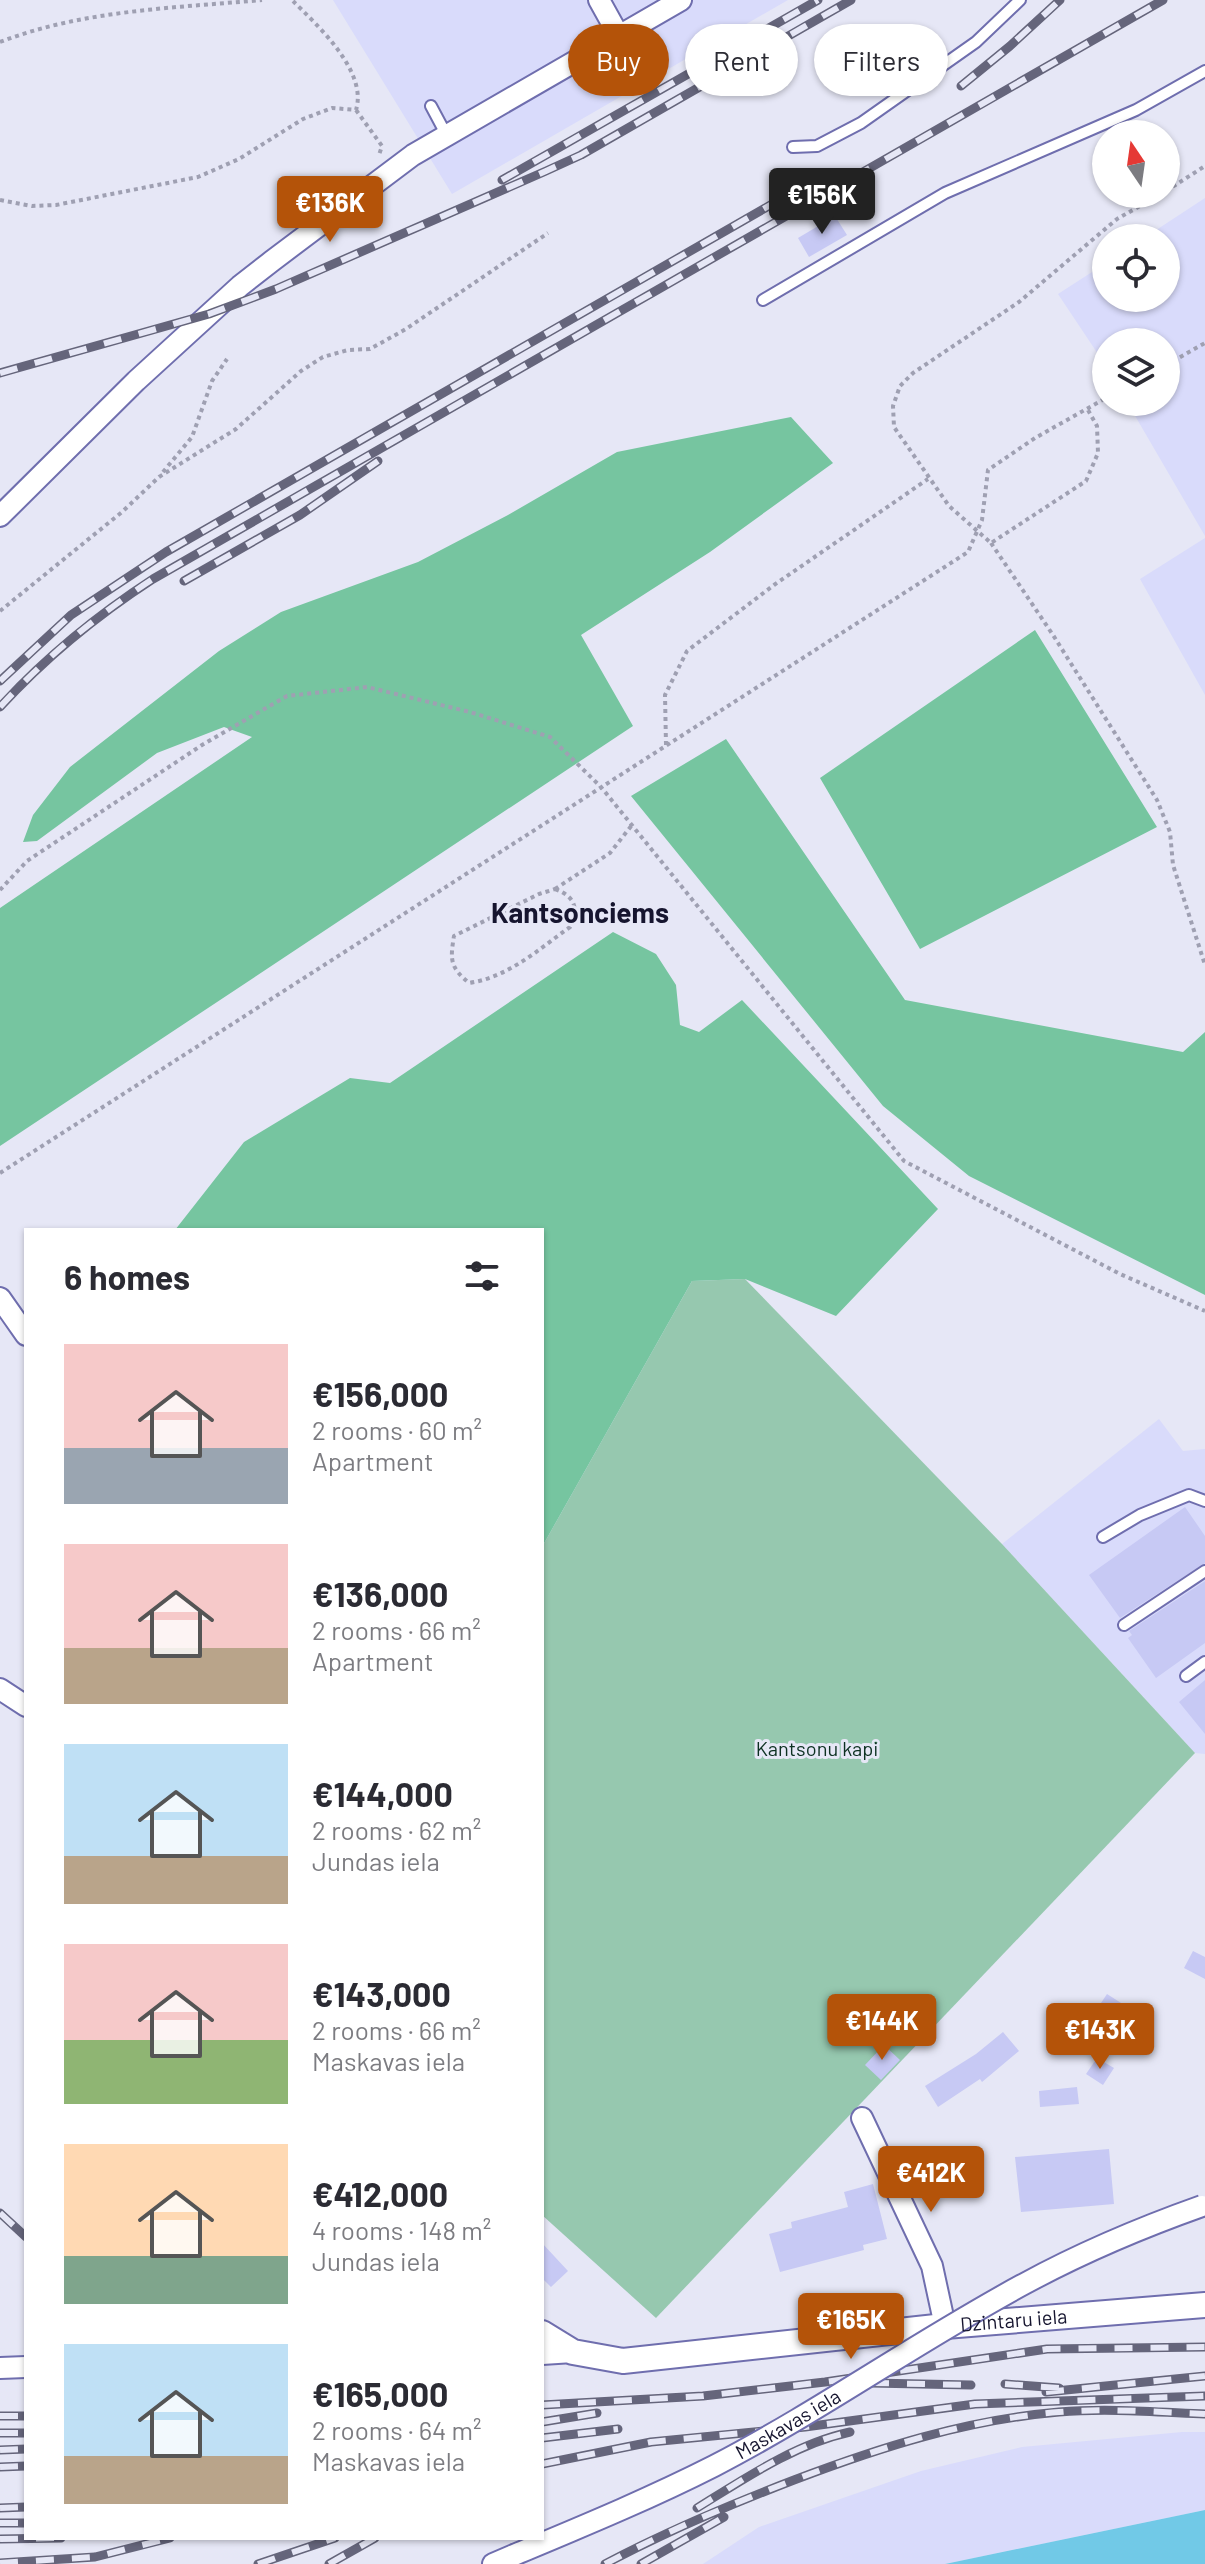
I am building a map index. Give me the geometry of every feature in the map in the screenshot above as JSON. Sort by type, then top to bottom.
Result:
[{"type":"street","points":[[599,0],[612,24]]},
{"type":"street","points":[[640,24],[681,0]]},
{"type":"street","points":[[0,516],[136,381],[240,286],[413,155],[568,66]]},
{"type":"street","points":[[0,1298],[24,1332]]},
{"type":"street","points":[[0,1689],[24,1705]]},
{"type":"street","points":[[862,2118],[932,2266],[945,2326]]},
{"type":"street","name":"Maskavas iela","points":[[493,2564],[715,2466],[1077,2256],[1204,2205]]},
{"type":"street","name":"Dzintaru iela","points":[[544,2334],[573,2352],[623,2361],[945,2326],[1205,2305]]},
{"type":"street","points":[[544,2354],[573,2352]]},
{"type":"street","points":[[0,2368],[24,2367]]},
{"type":"lane","points":[[793,147],[817,146],[861,123],[976,42],[1020,0]]},
{"type":"lane","points":[[763,300],[945,193],[1136,110],[1205,71]]},
{"type":"lane","points":[[431,106],[447,136]]},
{"type":"lane","points":[[1103,1537],[1140,1515],[1189,1495],[1205,1501]]},
{"type":"lane","points":[[1124,1625],[1205,1571]]},
{"type":"lane","points":[[1186,1676],[1205,1662]]},
{"type":"path","points":[[0,42],[30,30],[105,15],[262,0]]},
{"type":"path","points":[[292,0],[323,30],[352,71],[358,102],[356,110]]},
{"type":"path","points":[[0,200],[32,206],[56,205],[198,177],[239,159],[303,119],[332,108],[356,110],[382,146],[368,189]]},
{"type":"path","points":[[1180,182],[1205,166]]},
{"type":"path","points":[[1136,208],[1117,219],[1019,302],[913,373],[900,386],[893,406],[894,427],[949,506],[991,543],[1157,800],[1170,832],[1173,865],[1205,965]]},
{"type":"path","points":[[159,477],[236,429],[301,371],[323,357],[348,350],[370,349],[406,329],[548,233]]},
{"type":"path","points":[[1180,357],[1205,343]]},
{"type":"path","points":[[0,611],[122,512],[159,477],[192,437],[212,381],[227,359]]},
{"type":"path","points":[[0,1173],[968,552],[982,520],[988,470],[1035,438],[1092,407]]},
{"type":"path","points":[[991,543],[1086,481],[1098,453],[1097,426],[1088,409]]},
{"type":"path","points":[[666,745],[665,695],[687,651],[774,585],[928,479]]},
{"type":"path","points":[[0,890],[27,861],[202,745],[287,696],[367,687],[470,712],[550,737],[601,787],[904,1161],[1120,1274],[1205,1311]]},
{"type":"path","points":[[555,889],[567,893],[574,902],[576,915],[570,927],[508,971],[488,980],[469,983],[455,972],[450,955],[454,936],[555,889],[610,853],[632,825]]},
{"type":"shaded area","points":[[333,0],[788,0],[746,24],[685,24],[685,59],[669,69],[669,24],[568,24],[568,96],[622,96],[452,194]]},
{"type":"shaded area","points":[[1205,198],[1205,536],[1135,416],[1180,416],[1180,328],[1092,328],[1092,345],[1058,294],[1092,272],[1092,312],[1180,312],[1180,224],[1165,224]]},
{"type":"shaded area","points":[[1205,538],[1205,695],[1140,579]]},
{"type":"shaded area","points":[[1159,1419],[1183,1451],[1205,1449],[1205,1754],[1195,1753],[1002,1544]]},
{"type":"shaded area","points":[[1205,2432],[1205,2510],[945,2564],[703,2564],[759,2527],[921,2471],[1022,2447]]},
{"type":"green space","points":[[791,417],[833,463],[710,552],[581,635],[633,726],[0,1146],[0,908],[252,737],[224,727],[157,753],[37,841],[23,842],[33,815],[70,767],[219,651],[281,612],[418,562],[508,515],[617,452]]},
{"type":"green space","points":[[1035,630],[1157,827],[920,949],[820,778]]},
{"type":"green space","points":[[726,739],[905,1000],[1183,1052],[1205,1032],[1205,1295],[969,1176],[883,1106],[631,796]]},
{"type":"green space","points":[[613,932],[656,954],[676,985],[680,1025],[699,1032],[742,1000],[938,1209],[836,1316],[745,1279],[692,1281],[544,1543],[544,1228],[177,1228],[244,1142],[350,1078],[390,1083]]},
{"type":"green space","name":"Kantsonu kapi","points":[[745,1279],[1002,1544],[1195,1753],[656,2318],[544,2217],[544,1543],[692,1281]]},
{"type":"water","points":[[1205,2510],[1205,2564],[945,2564]]},
{"type":"building","points":[[835,216],[847,235],[809,257],[798,238]]},
{"type":"building","points":[[1185,1507],[1205,1536],[1205,1563],[1120,1618],[1089,1575]]},
{"type":"building","points":[[1205,1581],[1205,1643],[1156,1678],[1128,1638],[1132,1635],[1129,1631]]},
{"type":"building","points":[[1205,1680],[1205,1734],[1179,1702]]},
{"type":"building","points":[[1193,1951],[1205,1957],[1205,1979],[1184,1968]]},
{"type":"building","points":[[1107,1994],[1151,2022],[1139,2040],[1095,2012]]},
{"type":"building","points":[[1003,2032],[1019,2051],[982,2082],[980,2079],[938,2107],[925,2086],[976,2054]]},
{"type":"building","points":[[884,2045],[900,2060],[881,2080],[865,2065]]},
{"type":"building","points":[[1097,2058],[1114,2068],[1103,2085],[1086,2074]]},
{"type":"building","points":[[1077,2087],[1079,2104],[1040,2107],[1039,2091]]},
{"type":"building","points":[[1109,2149],[1114,2204],[1021,2212],[1015,2157]]},
{"type":"building","points":[[873,2184],[887,2239],[863,2245],[864,2250],[780,2272],[769,2234],[792,2228],[791,2222],[848,2207],[844,2192]]},
{"type":"building","points":[[544,2245],[568,2271],[551,2287],[544,2280]]},
{"type":"railway","points":[[502,180],[818,0]]},
{"type":"railway","points":[[0,373],[209,314],[276,289],[546,171],[581,155],[851,0]]},
{"type":"railway","points":[[961,86],[1060,0]]},
{"type":"railway","points":[[0,707],[72,638],[153,579],[1163,0]]},
{"type":"railway","points":[[0,681],[71,615],[166,552],[807,184]]},
{"type":"railway","points":[[184,581],[300,515],[378,461]]},
{"type":"railway","points":[[0,2213],[24,2235]]},
{"type":"railway","points":[[544,2405],[703,2396],[825,2382],[1047,2349],[1205,2347]]},
{"type":"railway","points":[[1046,2392],[1205,2376]]},
{"type":"railway","points":[[871,2383],[971,2385]]},
{"type":"railway","points":[[1005,2384],[1059,2388]]},
{"type":"railway","points":[[544,2464],[651,2442],[805,2427],[975,2404],[1205,2396]]},
{"type":"railway","points":[[605,2564],[698,2519],[794,2480],[892,2446],[957,2428],[1024,2416],[1077,2411],[1205,2414]]},
{"type":"railway","points":[[544,2422],[597,2413]]},
{"type":"railway","points":[[0,2416],[24,2416]]},
{"type":"railway","points":[[544,2438],[618,2429]]},
{"type":"railway","points":[[697,2508],[790,2454],[850,2432]]},
{"type":"railway","points":[[0,2433],[24,2433]]},
{"type":"railway","points":[[0,2450],[24,2449]]},
{"type":"railway","points":[[0,2467],[24,2466]]},
{"type":"railway","points":[[0,2508],[24,2507]]},
{"type":"railway","points":[[641,2564],[724,2517]]},
{"type":"railway","points":[[0,2523],[24,2523]]},
{"type":"railway","points":[[0,2539],[24,2539]]},
{"type":"railway","points":[[0,2563],[95,2557],[162,2540]]},
{"type":"railway","points":[[258,2564],[329,2540]]},
{"type":"railway","points":[[329,2564],[371,2540]]},
{"type":"district","name":"Kantsonciems","points":[[580,913]]}]
